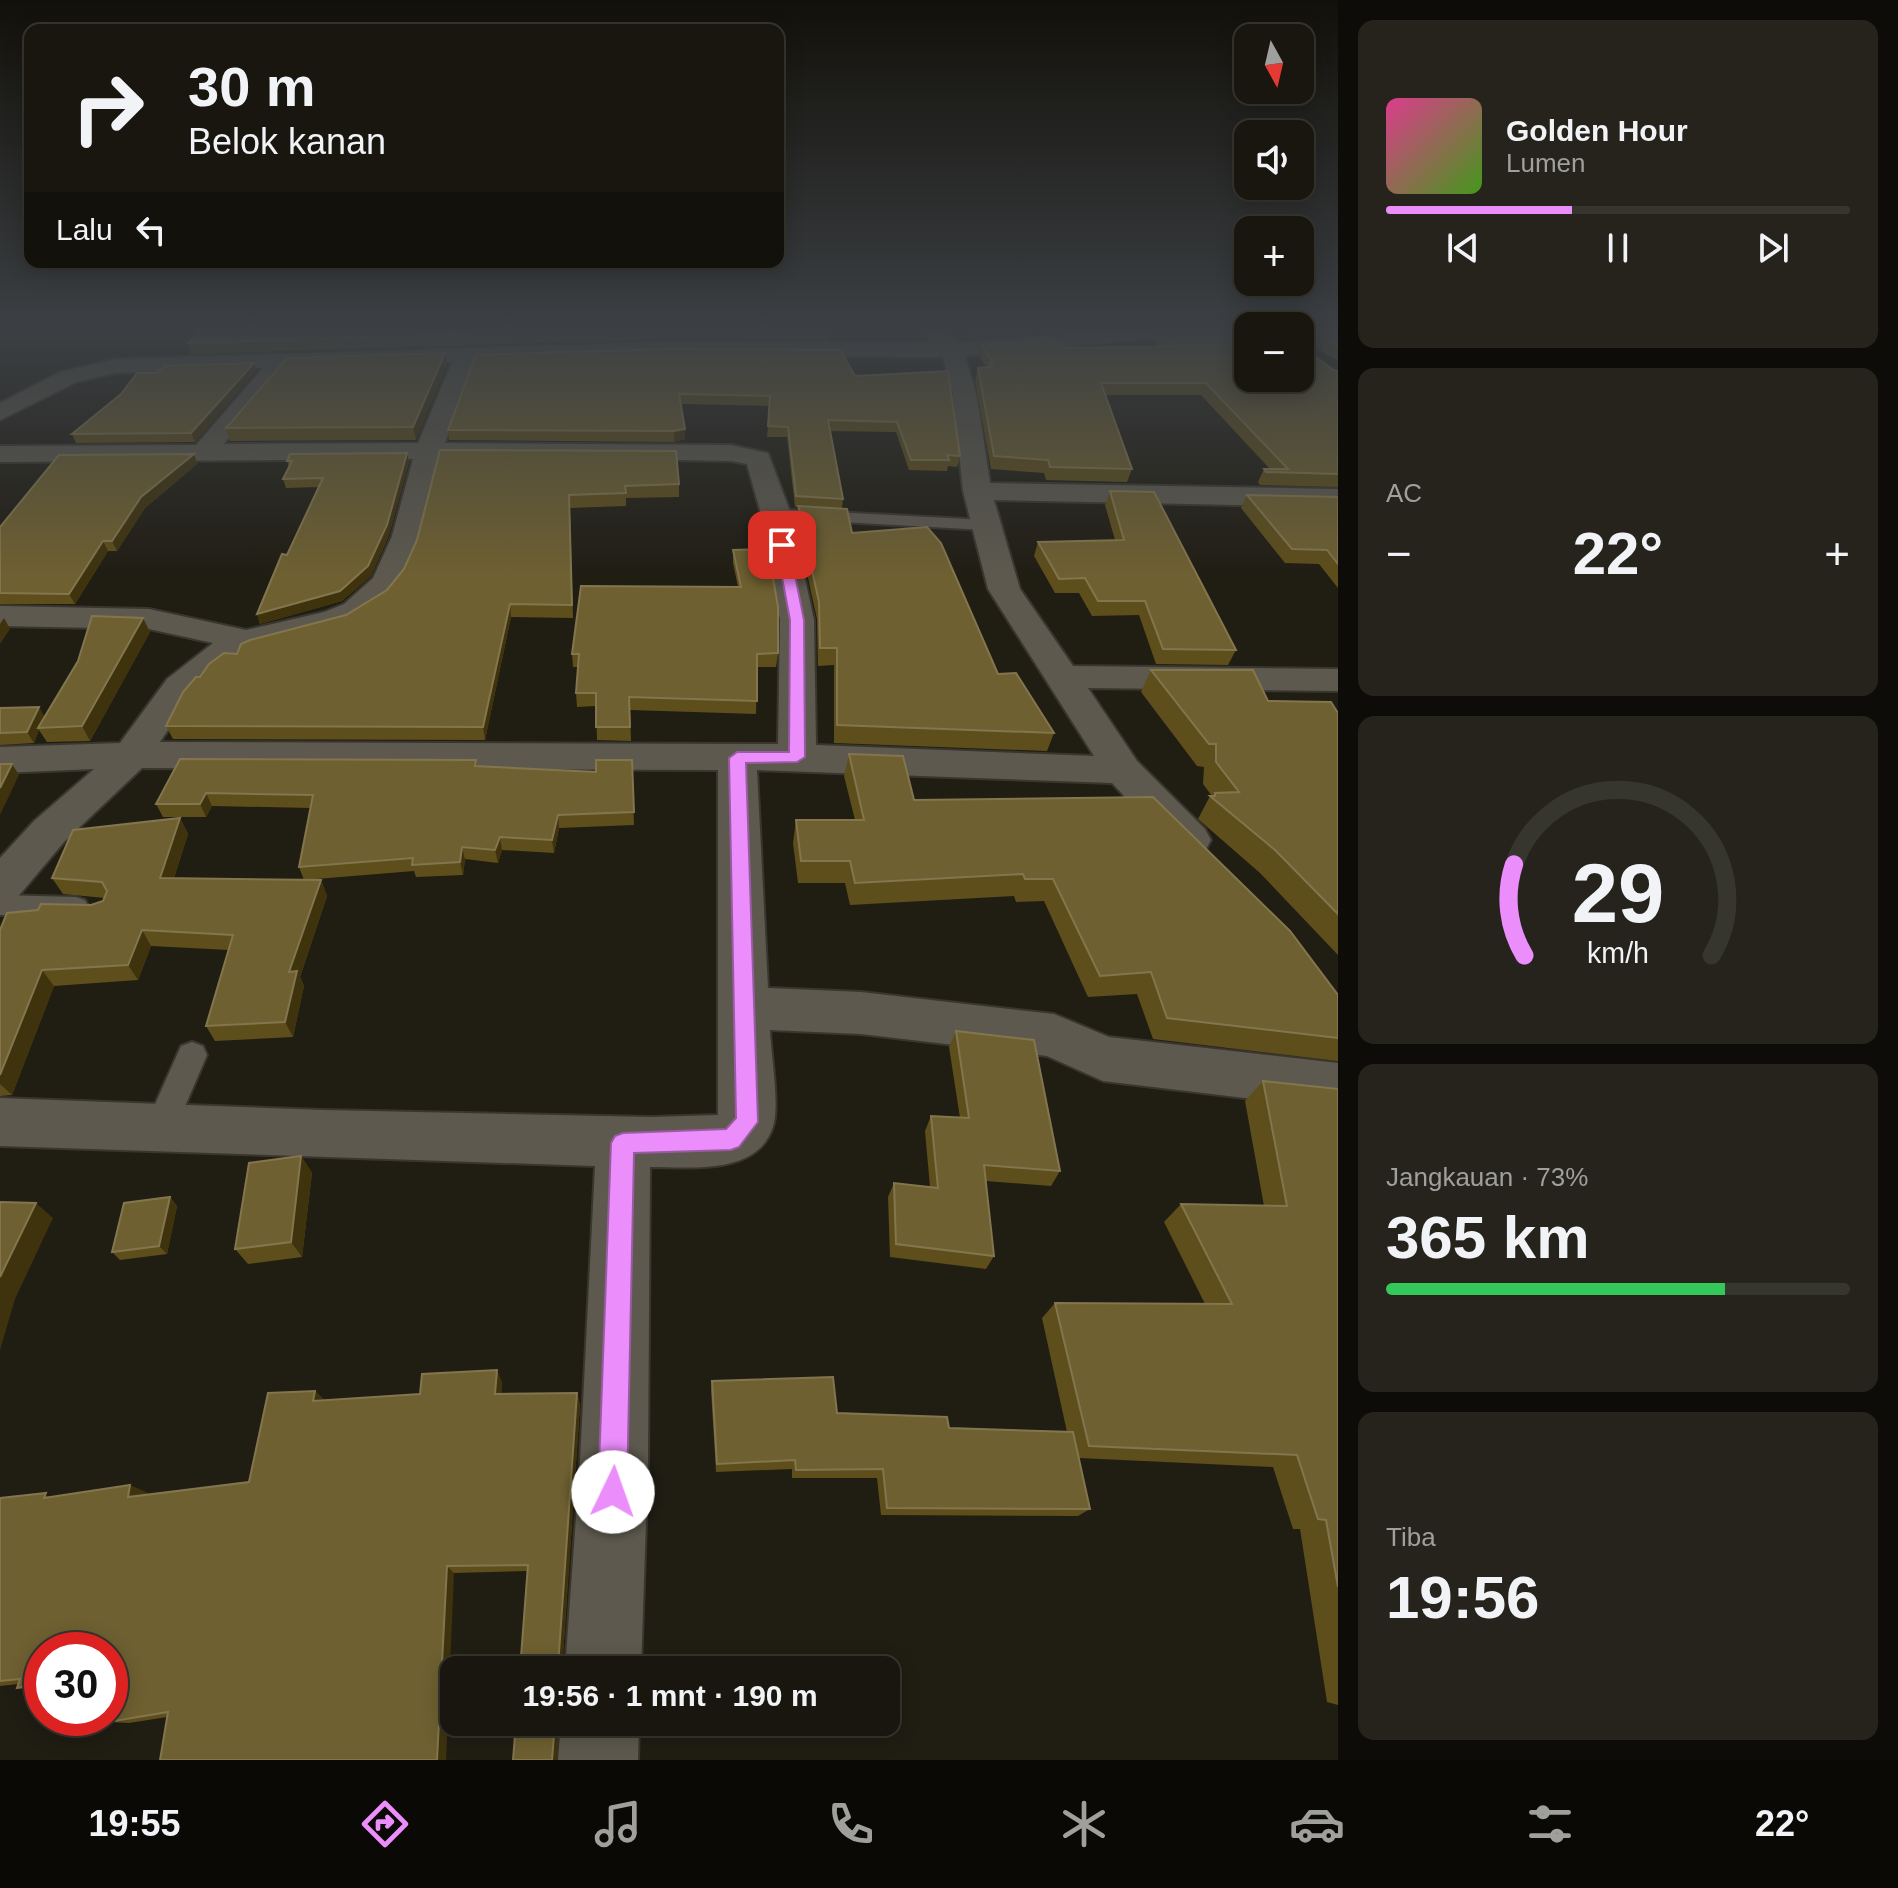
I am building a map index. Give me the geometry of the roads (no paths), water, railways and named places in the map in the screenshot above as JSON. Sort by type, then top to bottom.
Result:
[{"type":"street","points":[[203,453],[237,413]]},
{"type":"street","points":[[0,887],[54,826],[132,755],[165,706],[197,669],[244,640],[326,621],[358,610],[377,594],[395,567],[407,537],[429,451],[443,413]]},
{"type":"street","points":[[968,413],[982,508],[1004,589],[1123,770],[1163,816],[1220,867]]},
{"type":"street","points":[[0,454],[429,451],[747,455],[759,459],[776,514],[797,620],[797,757]]},
{"type":"street","points":[[982,508],[1338,498]]},
{"type":"street","points":[[0,616],[149,619],[244,640]]},
{"type":"street","points":[[1061,677],[1338,680]]},
{"type":"street","points":[[0,760],[132,755],[797,757],[1123,770]]},
{"type":"street","points":[[0,1122],[623,1143],[731,1139],[747,1122],[737,758]]},
{"type":"street","points":[[745,1008],[861,1013],[1054,1035],[1103,1059],[1338,1086]]},
{"type":"street","points":[[604,1656],[614,1462],[623,1143]]},
{"type":"street","points":[[598,1760],[599,1736]]},
{"type":"lane","points":[[776,514],[982,508]]},
{"type":"lane","points":[[0,905],[102,908]]},
{"type":"lane","points":[[160,1129],[192,1055]]}]
